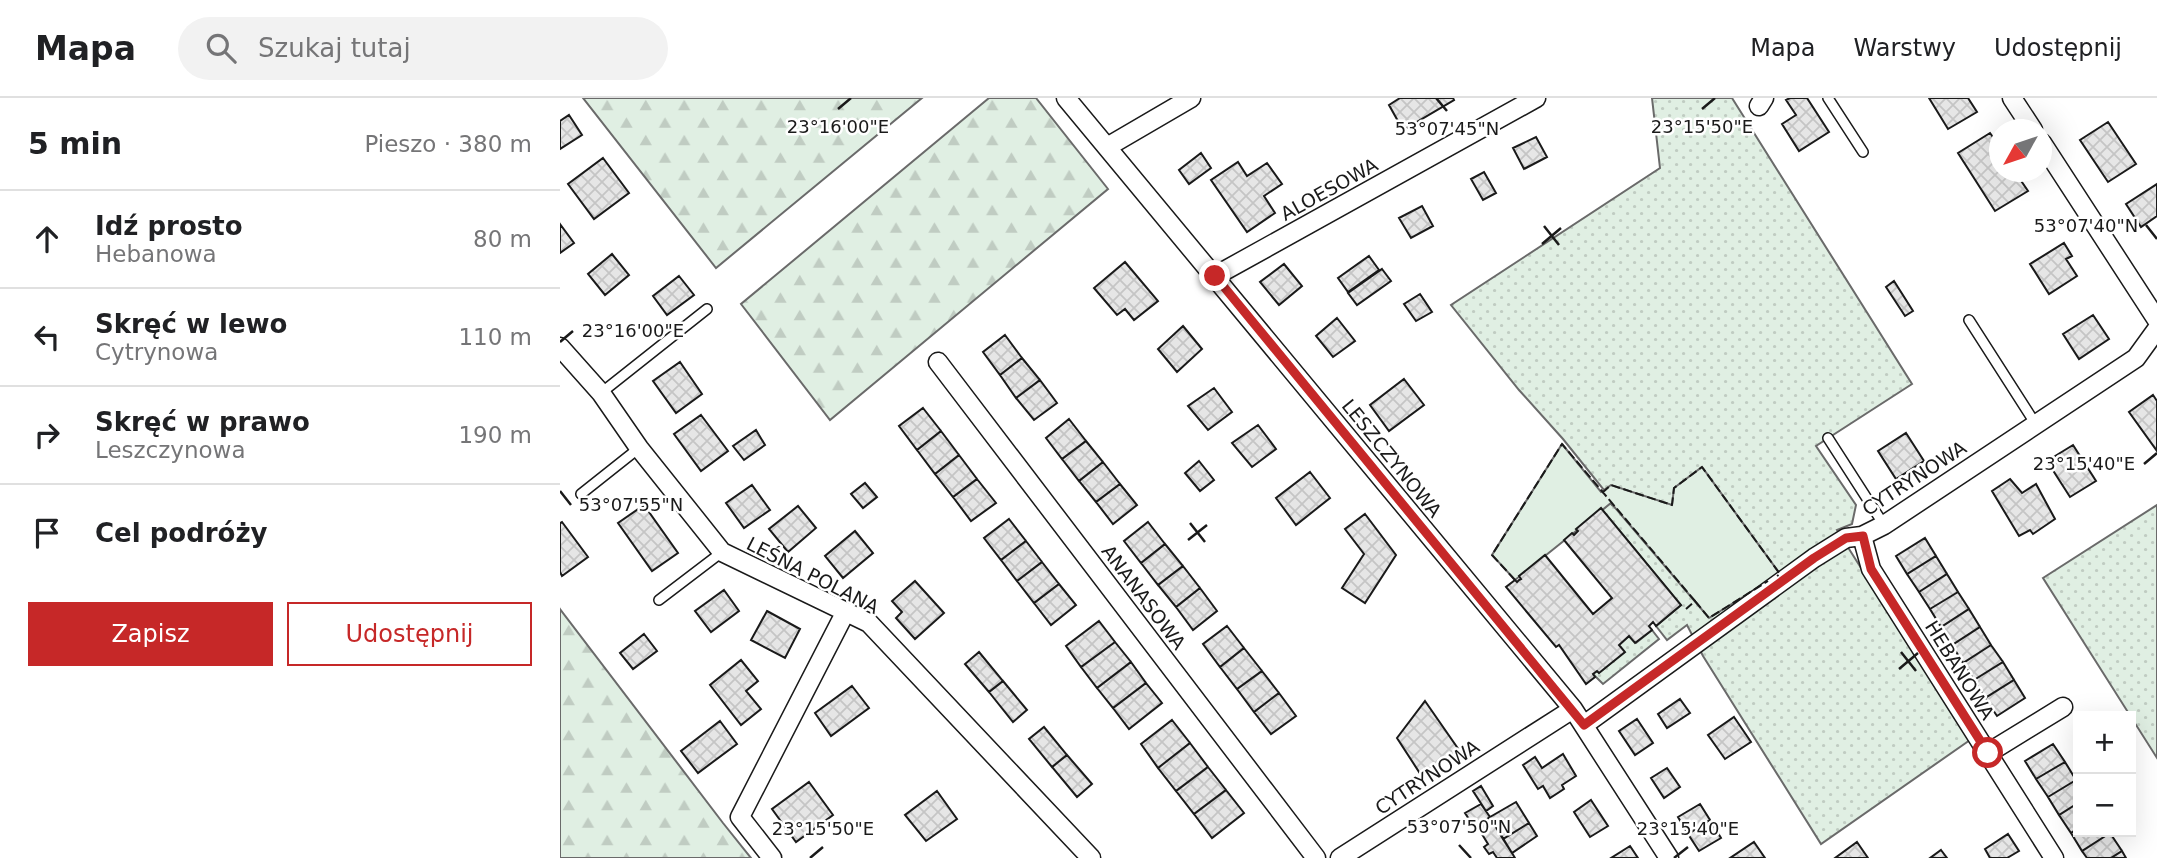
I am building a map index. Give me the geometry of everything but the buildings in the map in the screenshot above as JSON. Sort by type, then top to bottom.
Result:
[{"type":"street","name":"LESZCZYNOWA","points":[[1066,98],[1573,709],[1669,858]]},
{"type":"street","points":[[1107,147],[1191,98]]},
{"type":"street","name":"ALOESOWA","points":[[1215,276],[1536,98]]},
{"type":"street","points":[[2012,98],[2026,119]]},
{"type":"street","points":[[2052,158],[2157,320]]},
{"type":"street","name":"CYTRYNOWA","points":[[1584,725],[1814,558],[1846,538],[1863,536],[1884,525],[2136,358],[2157,329]]},
{"type":"street","name":"LEŚNA POLANA","points":[[560,347],[601,393],[639,448],[722,552],[869,623],[1091,858]]},
{"type":"street","name":"ANANASOWA","points":[[939,362],[1316,858]]},
{"type":"street","name":"HEBANOWA","points":[[1863,536],[1871,569],[2054,858]]},
{"type":"street","points":[[772,858],[740,817],[845,613]]},
{"type":"street","points":[[1988,753],[2063,706]]},
{"type":"street","name":"CYTRYNOWA","points":[[1340,858],[1367,851],[1573,709]]},
{"type":"lane","points":[[1828,98],[1863,152]]},
{"type":"lane","points":[[601,393],[707,309]]},
{"type":"lane","points":[[1969,320],[2035,424]]},
{"type":"lane","points":[[1828,438],[1884,525]]},
{"type":"lane","points":[[581,494],[639,448]]},
{"type":"lane","points":[[659,600],[722,552]]},
{"type":"green space","points":[[583,98],[922,98],[716,268]]},
{"type":"green space","points":[[989,98],[1036,98],[1108,189],[830,420],[741,304]]},
{"type":"green space","points":[[1652,98],[1732,98],[1912,384],[1816,446],[1856,505],[1852,524],[1837,530],[1970,740],[1821,844],[1703,656],[1687,625],[1667,640],[1656,626],[1681,605],[1602,510],[1610,503],[1613,506],[1602,493],[1604,490],[1451,305],[1660,168]]},
{"type":"green space","points":[[1562,444],[1601,492],[1611,485],[1672,505],[1674,488],[1702,467],[1780,574],[1709,618],[1611,503],[1515,580],[1492,555]]},
{"type":"green space","points":[[2157,505],[2157,758],[2136,725],[2136,711],[2127,711],[2043,578]]},
{"type":"green space","points":[[560,609],[723,823],[751,858],[560,858]]},
{"type":"green space","points":[[1652,630],[1659,639],[1603,684],[1593,674],[1597,671],[1599,673],[1624,652],[1619,645],[1629,636],[1636,643]]},
{"type":"fence","points":[[1515,580],[1492,555],[1562,444],[1695,601],[1686,609]]},
{"type":"fence","points":[[1602,493],[1611,485],[1672,505],[1674,488],[1702,467],[1780,574],[1777,576]]},
{"type":"fence","points":[[1695,601],[1709,618],[1768,581]]},
{"type":"route","points":[[1215,276],[1584,725],[1814,558],[1846,538],[1863,536],[1871,569],[1988,753]]}]
